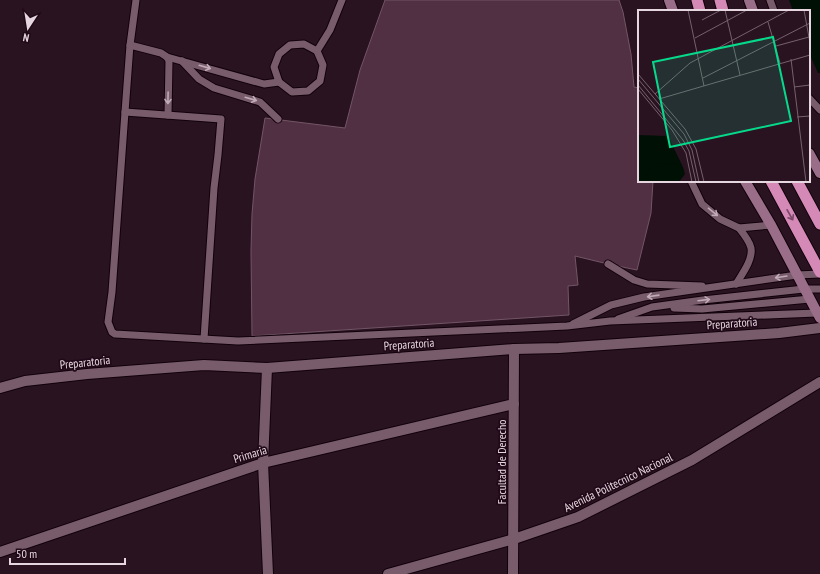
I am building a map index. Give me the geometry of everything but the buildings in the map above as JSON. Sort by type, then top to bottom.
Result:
[{"type":"highway","points":[[697,0],[700,10]]},
{"type":"highway","points":[[720,0],[723,10]]},
{"type":"highway","points":[[772,182],[820,273]]},
{"type":"highway","points":[[798,182],[820,224]]},
{"type":"main road","points":[[669,0],[673,10]]},
{"type":"main road","points":[[749,0],[753,10]]},
{"type":"main road","points":[[810,154],[820,173]]},
{"type":"main road","points":[[746,182],[771,225],[818,316]]},
{"type":"street","name":"Preparatoria","points":[[0,388],[26,381],[87,374],[204,365],[267,368],[514,349],[559,348],[779,333],[820,328]]},
{"type":"street","name":"Facultad de Derecho","points":[[513,574],[514,349]]},
{"type":"street","points":[[267,368],[263,463],[268,574]]},
{"type":"street","name":"Avenida Politecnico Nacional","points":[[388,574],[514,539],[578,517],[692,460],[820,382]]},
{"type":"street","name":"Primaria","points":[[0,552],[263,463],[514,404]]},
{"type":"lane","points":[[136,0],[130,44],[112,292],[108,322],[109,328],[115,334],[238,341],[567,326],[610,321],[818,316]]},
{"type":"lane","points":[[317,51],[330,30],[342,0]]},
{"type":"lane","points":[[770,0],[774,10]]},
{"type":"lane","points":[[130,44],[182,61],[264,84],[279,82]]},
{"type":"lane","points":[[304,44],[317,51],[323,65],[320,81],[308,91],[292,92],[279,82],[274,67],[279,54],[290,45],[304,44]]},
{"type":"lane","points":[[168,56],[168,116]]},
{"type":"lane","points":[[182,61],[199,79],[214,88],[260,102],[278,119]]},
{"type":"lane","points":[[810,99],[820,110]]},
{"type":"lane","points":[[125,112],[221,119],[214,188],[204,339]]},
{"type":"lane","points":[[692,182],[702,204],[720,219],[739,228],[771,225]]},
{"type":"lane","points":[[736,284],[749,262],[751,255],[751,247],[739,228]]},
{"type":"lane","points":[[608,264],[634,280],[647,284],[720,287]]},
{"type":"lane","points":[[567,326],[611,305],[644,298],[797,275],[820,273]]},
{"type":"lane","points":[[610,321],[652,307],[703,300],[820,289]]},
{"type":"lane","points":[[652,307],[702,308],[810,299]]},
{"type":"shaded area","points":[[789,0],[820,0],[820,73],[818,73],[810,55],[810,10],[793,10]]}]
